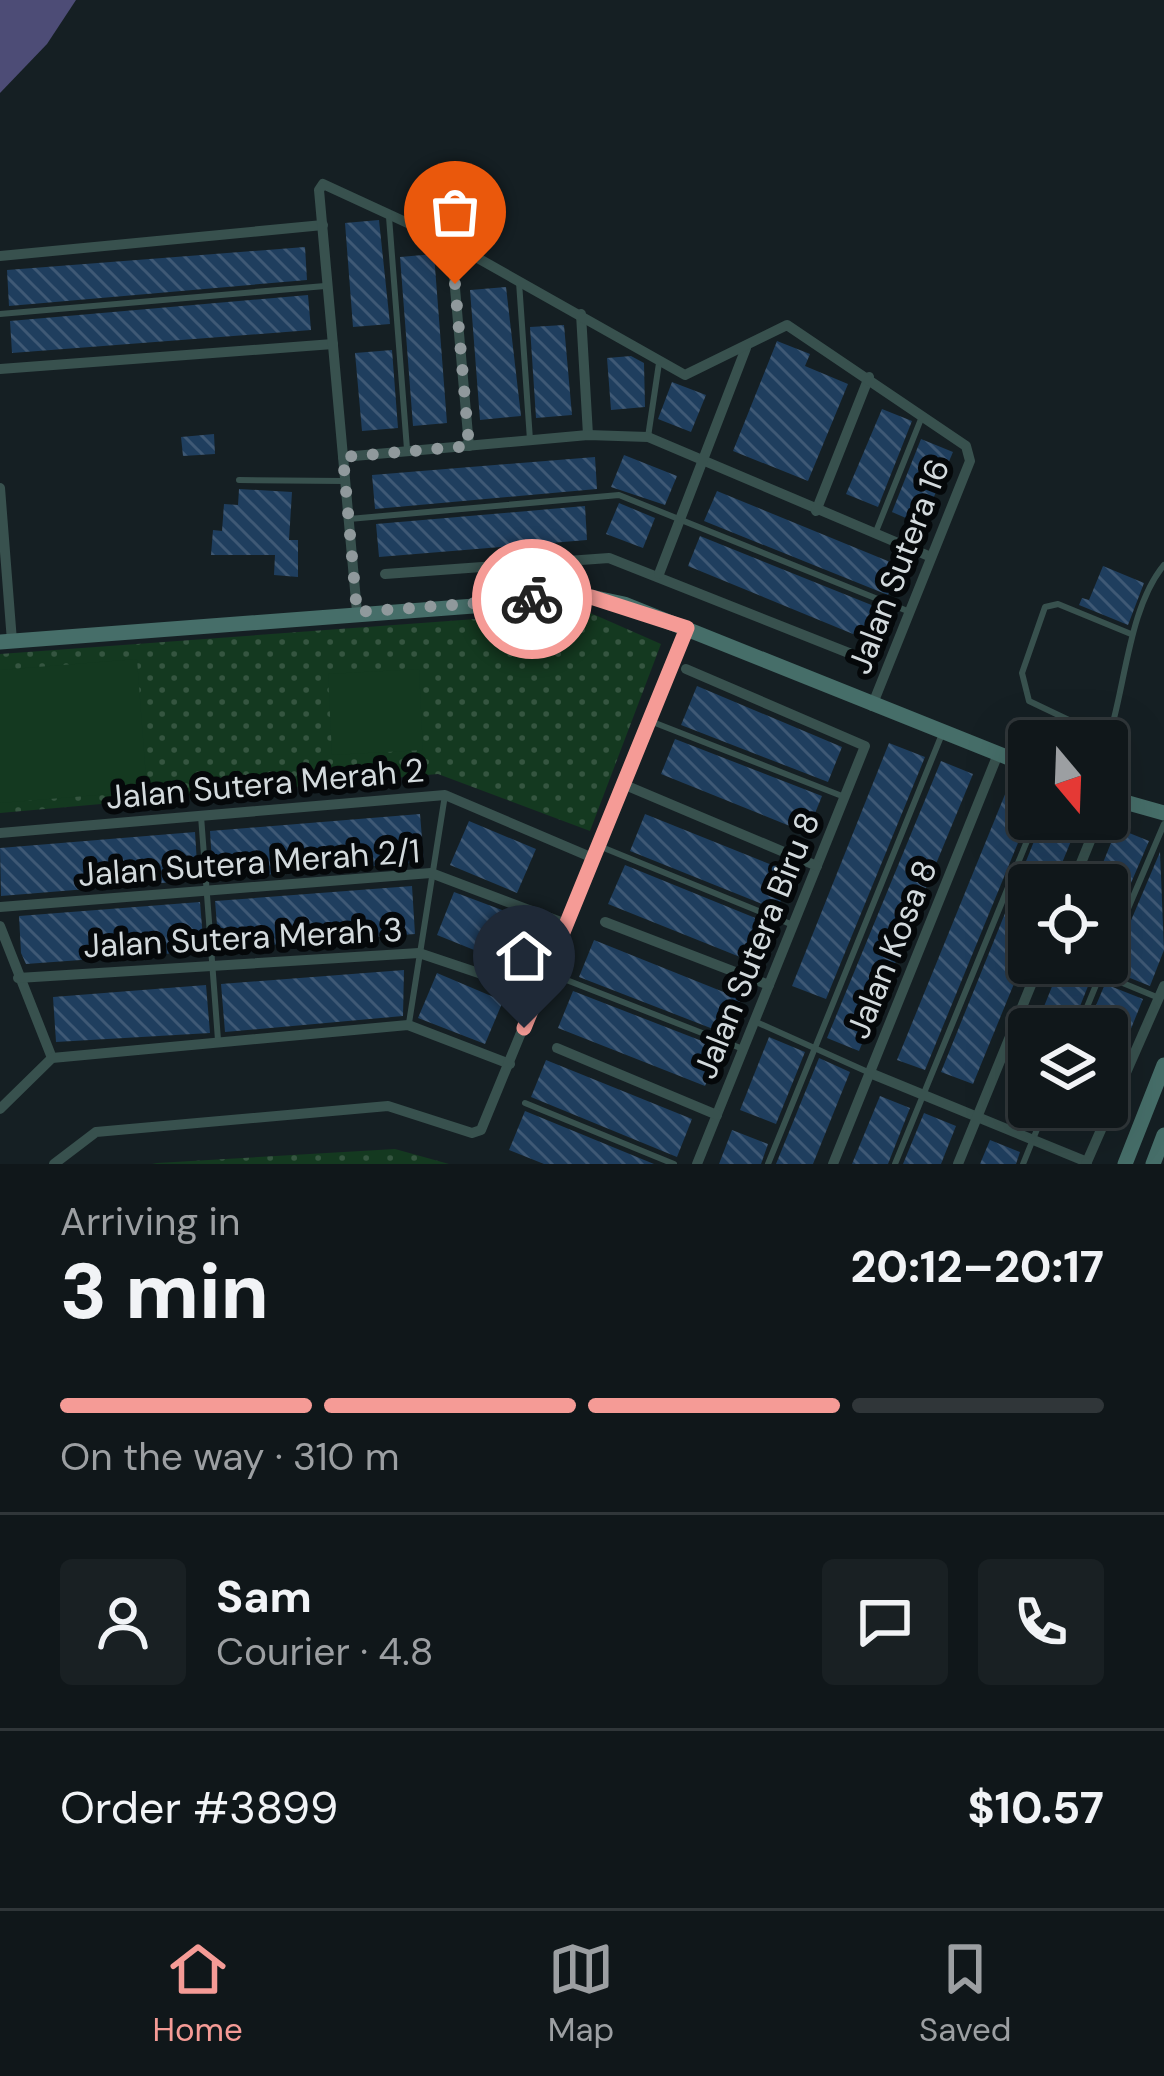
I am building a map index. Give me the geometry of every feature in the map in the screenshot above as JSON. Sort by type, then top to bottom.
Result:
[{"type":"street","points":[[357,612],[323,184],[451,243],[691,376],[787,326],[923,415]]},
{"type":"street","points":[[0,256],[323,225]]},
{"type":"street","points":[[451,243],[469,446]]},
{"type":"street","points":[[581,314],[588,435]]},
{"type":"street","points":[[0,369],[333,344]]},
{"type":"street","points":[[659,574],[746,346]]},
{"type":"street","points":[[816,511],[869,377]]},
{"type":"street","name":"Jalan Sutera 16","points":[[872,706],[970,461],[966,446],[923,415]]},
{"type":"street","points":[[343,457],[588,435],[648,437],[931,557]]},
{"type":"street","points":[[0,488],[6,641],[591,597],[687,628],[1008,758]]},
{"type":"street","points":[[385,574],[609,558],[659,574],[863,659]]},
{"type":"street","points":[[54,1164],[96,1132],[388,1106],[472,1133],[484,1124],[687,628]]},
{"type":"street","name":"Jalan Sutera Biru 8","points":[[686,669],[865,746],[697,1164]]},
{"type":"street","name":"Jalan Kosa 8","points":[[833,1164],[998,754]]},
{"type":"street","points":[[625,785],[817,866]]},
{"type":"street","name":"Jalan Sutera Merah 2","points":[[0,832],[445,795],[596,852]]},
{"type":"street","points":[[1128,804],[1164,816]]},
{"type":"street","name":"Jalan Sutera Merah 2/1","points":[[0,907],[431,873],[566,924]]},
{"type":"street","points":[[605,922],[769,985]]},
{"type":"street","points":[[0,926],[52,1058]]},
{"type":"street","name":"Jalan Sutera Merah 3","points":[[18,978],[418,952],[538,993]]},
{"type":"street","points":[[958,1164],[1031,984]]},
{"type":"street","points":[[870,1073],[1086,1163],[1161,992]]},
{"type":"street","points":[[0,1109],[52,1058],[408,1025],[510,1064]]},
{"type":"street","points":[[557,1048],[717,1115]]},
{"type":"street","points":[[1125,1164],[1164,1065]]},
{"type":"street","points":[[1153,1164],[1164,1135]]},
{"type":"lane","points":[[388,214],[408,452]]},
{"type":"lane","points":[[518,278],[530,440]]},
{"type":"lane","points":[[0,314],[329,286]]},
{"type":"lane","points":[[648,437],[659,358]]},
{"type":"lane","points":[[874,535],[923,415]]},
{"type":"lane","points":[[239,480],[345,481]]},
{"type":"lane","points":[[349,519],[619,495],[910,612]]},
{"type":"lane","points":[[1131,634],[1058,604],[1045,607],[1022,673],[1029,701],[1094,732],[1112,726],[1132,651],[1131,634],[1164,565]]},
{"type":"lane","points":[[650,721],[845,797]]},
{"type":"lane","points":[[768,1164],[942,734]]},
{"type":"lane","points":[[408,1025],[445,795]]},
{"type":"lane","points":[[201,816],[218,1045]]},
{"type":"lane","points":[[1128,906],[1164,816]]},
{"type":"lane","points":[[895,1164],[1027,840]]},
{"type":"lane","points":[[596,852],[794,925]]},
{"type":"lane","points":[[546,972],[743,1049]]},
{"type":"lane","points":[[1128,982],[1161,992]]},
{"type":"lane","points":[[754,1022],[870,1073]]},
{"type":"lane","points":[[525,1103],[674,1164]]},
{"type":"lane","points":[[1023,1164],[1037,1128]]},
{"type":"green space","points":[[586,611],[661,644],[590,831],[438,774],[0,813],[0,654]]},
{"type":"green space","points":[[137,659],[147,791],[0,803],[0,670]]},
{"type":"green space","points":[[419,669],[423,750],[332,755],[328,674]]},
{"type":"green space","points":[[395,1149],[449,1164],[152,1164],[157,1163]]},
{"type":"shaded area","points":[[0,0],[76,0],[47,44],[0,93]]},
{"type":"building","points":[[379,220],[390,324],[353,327],[345,223]]},
{"type":"building","points":[[305,247],[307,280],[9,306],[7,270]]},
{"type":"building","points":[[434,254],[447,423],[413,426],[400,257]]},
{"type":"building","points":[[506,287],[521,416],[480,420],[470,290]]},
{"type":"building","points":[[308,295],[311,330],[12,353],[10,321]]},
{"type":"building","points":[[564,325],[572,415],[536,418],[530,327]]},
{"type":"building","points":[[777,341],[810,354],[805,366],[848,384],[808,481],[733,451]]},
{"type":"building","points":[[392,350],[398,428],[362,431],[355,353]]},
{"type":"building","points":[[631,356],[644,363],[645,407],[611,410],[607,358]]},
{"type":"building","points":[[672,382],[706,395],[691,432],[658,419]]},
{"type":"building","points":[[882,409],[912,421],[878,507],[846,494]]},
{"type":"building","points":[[214,434],[215,454],[183,456],[181,437]]},
{"type":"building","points":[[921,439],[953,452],[922,525],[892,512]]},
{"type":"building","points":[[624,455],[677,476],[665,505],[611,487]]},
{"type":"building","points":[[595,457],[597,489],[375,509],[372,475]]},
{"type":"building","points":[[239,489],[292,492],[289,540],[298,540],[298,577],[274,575],[275,555],[211,555],[213,530],[222,531],[224,504],[238,505]]},
{"type":"building","points":[[717,491],[900,566],[888,595],[704,521]]},
{"type":"building","points":[[619,503],[655,518],[643,548],[606,534]]},
{"type":"building","points":[[585,506],[587,540],[379,557],[376,524]]},
{"type":"building","points":[[700,536],[884,610],[870,641],[688,566]]},
{"type":"building","points":[[1103,566],[1144,583],[1128,625],[1079,605],[1082,598],[1089,600]]},
{"type":"building","points":[[697,686],[842,747],[828,782],[681,725]]},
{"type":"building","points":[[675,739],[822,796],[807,833],[661,774]]},
{"type":"building","points":[[889,743],[925,757],[826,999],[792,986]]},
{"type":"building","points":[[941,761],[973,774],[859,1051],[827,1038]]},
{"type":"building","points":[[1008,787],[1008,840],[1019,840],[925,1070],[897,1060]]},
{"type":"building","points":[[420,814],[424,862],[213,879],[210,831]]},
{"type":"building","points":[[645,814],[792,873],[777,910],[630,851]]},
{"type":"building","points":[[469,821],[536,849],[517,893],[450,865]]},
{"type":"building","points":[[195,832],[198,880],[1,896],[0,848]]},
{"type":"building","points":[[1128,832],[1149,841],[1128,890],[1128,864],[1102,864],[1112,840],[1128,840]]},
{"type":"building","points":[[1035,840],[1071,840],[1062,864],[1025,864]]},
{"type":"building","points":[[1160,852],[1164,950],[1150,986],[1128,977],[1128,928]]},
{"type":"building","points":[[625,865],[770,924],[755,963],[608,904]]},
{"type":"building","points":[[412,886],[415,934],[219,949],[215,901]]},
{"type":"building","points":[[454,892],[534,922],[516,967],[437,935]]},
{"type":"building","points":[[200,902],[204,951],[26,964],[21,953],[19,916]]},
{"type":"building","points":[[1008,906],[1008,984],[1014,984],[973,1084],[941,1072]]},
{"type":"building","points":[[594,940],[741,999],[726,1034],[579,977]]},
{"type":"building","points":[[404,970],[403,1016],[225,1032],[221,984]]},
{"type":"building","points":[[437,973],[503,1001],[485,1044],[418,1018]]},
{"type":"building","points":[[1053,984],[1089,984],[1079,1008],[1043,1008]]},
{"type":"building","points":[[1105,984],[1143,999],[1128,1036],[1128,1008],[1095,1008]]},
{"type":"building","points":[[206,985],[210,1033],[56,1042],[53,997]]},
{"type":"building","points":[[573,991],[720,1048],[705,1086],[558,1028]]},
{"type":"building","points":[[769,1037],[805,1052],[776,1124],[740,1110]]},
{"type":"building","points":[[819,1058],[850,1072],[813,1164],[776,1164]]},
{"type":"building","points":[[546,1060],[692,1119],[677,1157],[531,1097]]},
{"type":"building","points":[[880,1096],[910,1108],[888,1164],[852,1164]]},
{"type":"building","points":[[525,1111],[654,1164],[544,1164],[509,1150]]},
{"type":"building","points":[[924,1113],[956,1126],[941,1164],[903,1164]]},
{"type":"building","points":[[732,1130],[768,1144],[761,1164],[719,1164]]},
{"type":"building","points":[[990,1140],[1020,1152],[1016,1164],[980,1164]]},
{"type":"way so far","points":[[455,284],[469,446],[343,457],[357,612],[532,599]]},
{"type":"route","points":[[524,1028],[687,628],[591,597],[532,599]]}]
